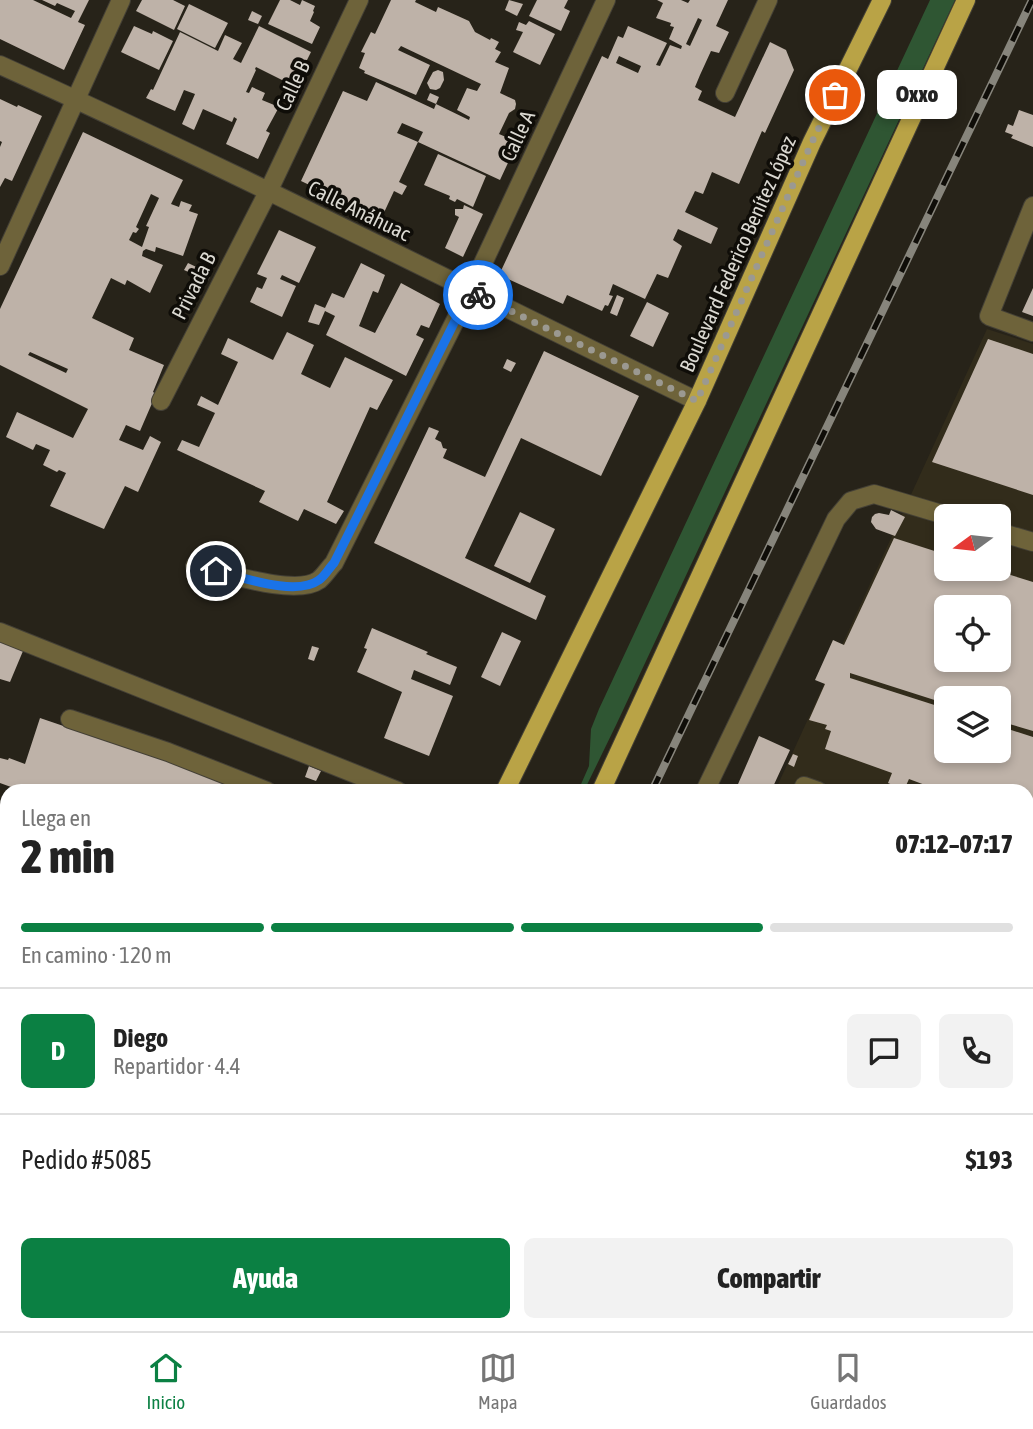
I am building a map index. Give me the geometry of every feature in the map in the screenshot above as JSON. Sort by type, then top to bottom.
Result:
[{"type":"main road","name":"Boulevard Federico Benítez López","points":[[508,784],[697,401],[812,142],[882,0]]},
{"type":"main road","points":[[604,784],[966,0]]},
{"type":"street","points":[[0,266],[121,0]]},
{"type":"street","name":"Calle B","points":[[268,192],[359,0]]},
{"type":"street","name":"Calle A","points":[[195,566],[279,586],[302,586],[319,580],[334,563],[470,291],[606,0]]},
{"type":"street","points":[[724,93],[768,0]]},
{"type":"street","name":"Calle Anáhuac","points":[[0,65],[697,401]]},
{"type":"street","name":"Privada B","points":[[161,401],[268,192]]},
{"type":"street","points":[[1033,206],[989,316],[1033,331]]},
{"type":"street","points":[[708,784],[836,519],[851,501],[874,494],[934,512]]},
{"type":"street","points":[[1012,535],[1033,542]]},
{"type":"street","points":[[0,632],[380,784]]},
{"type":"street","points":[[70,719],[168,752],[249,784]]},
{"type":"shaded area","points":[[987,329],[1033,344],[1033,784],[778,784]]},
{"type":"green space","points":[[930,0],[955,0],[617,723],[587,784],[581,784],[589,766],[591,729]]},
{"type":"building","points":[[0,0],[33,0],[71,18],[75,11],[42,0],[89,0],[78,22],[85,25],[64,70],[0,39]]},
{"type":"building","points":[[142,0],[173,0],[185,6],[174,30],[136,11]]},
{"type":"building","points":[[280,0],[290,0],[300,5],[302,0],[315,6],[310,21],[320,27],[312,44],[268,24]]},
{"type":"building","points":[[391,0],[416,0],[415,2],[436,12],[438,7],[469,21],[475,32],[499,42],[495,49],[501,52],[495,62],[509,68],[500,93],[515,100],[516,104],[499,134],[513,140],[509,147],[514,150],[500,180],[418,142],[399,182],[407,186],[402,195],[394,191],[381,219],[301,181],[343,91],[367,101],[376,82],[434,109],[436,104],[469,120],[470,117],[457,110],[467,88],[477,91],[481,84],[401,46],[398,50],[430,65],[416,95],[364,73],[365,71],[359,68],[365,53],[361,52],[371,32],[375,34]],"holes":[[[402,123],[423,132],[418,142],[397,133]]]},
{"type":"building","points":[[509,0],[523,4],[517,16],[505,10]]},
{"type":"building","points":[[537,0],[568,0],[564,8],[570,11],[561,31],[529,16]]},
{"type":"building","points":[[657,0],[681,0],[688,3],[690,0],[728,0],[716,26],[729,32],[719,53],[711,51],[700,75],[695,87],[702,91],[698,100],[735,117],[770,42],[786,50],[794,70],[765,133],[762,131],[739,184],[712,172],[703,194],[695,191],[685,212],[718,228],[711,244],[678,229],[673,240],[682,246],[668,278],[657,274],[645,299],[613,284],[609,295],[613,296],[602,311],[567,295],[563,304],[499,275],[602,56],[608,59],[618,36],[623,38],[628,26],[667,43],[656,65],[660,66],[670,45],[681,49],[682,46],[669,39],[674,27],[670,26],[671,23],[656,18],[663,3]],"holes":[[[698,18],[702,20],[690,46],[686,44]],[[619,56],[641,66],[638,73],[616,63]]]},
{"type":"building","points":[[189,4],[228,23],[215,48],[177,29]]},
{"type":"building","points":[[252,11],[262,16],[258,24],[248,20]]},
{"type":"building","points":[[529,21],[555,34],[540,65],[513,52],[523,32],[516,30],[519,22],[526,25]]},
{"type":"building","points":[[134,26],[152,34],[153,31],[173,41],[159,70],[121,52]]},
{"type":"building","points":[[259,26],[311,52],[294,86],[256,67],[255,69],[246,92],[249,93],[252,87],[265,93],[262,100],[279,107],[266,131],[270,133],[258,159],[226,144],[237,119],[234,117],[232,122],[203,109],[194,130],[182,124],[195,94],[184,90],[175,111],[146,98],[151,89],[153,90],[180,32],[218,51],[225,35],[242,43],[233,59],[241,63]]},
{"type":"building","points":[[433,72],[443,72],[444,80],[440,88],[430,89],[427,83]]},
{"type":"building","points":[[430,93],[439,97],[436,104],[427,100]]},
{"type":"building","points":[[0,99],[42,116],[12,181],[5,178],[0,187],[2,142]]},
{"type":"building","points":[[1019,110],[1033,115],[1033,147],[1011,138],[1013,135],[1005,132],[1008,124],[1013,126]]},
{"type":"building","points":[[83,132],[183,180],[171,204],[179,207],[181,201],[192,205],[189,211],[198,214],[183,256],[156,247],[155,252],[146,249],[143,251],[142,256],[163,265],[150,293],[127,280],[125,285],[111,278],[92,318],[134,338],[129,350],[164,365],[153,392],[156,394],[140,431],[126,425],[119,440],[143,450],[150,436],[161,442],[138,492],[125,486],[104,529],[50,506],[66,473],[43,465],[50,450],[36,444],[33,450],[6,437],[17,412],[73,438],[88,409],[0,365],[0,309]],"holes":[[[151,194],[159,198],[146,226],[149,227],[142,247],[129,240],[133,232],[136,233],[139,229],[136,227]],[[30,352],[68,369],[66,373],[28,355]]]},
{"type":"building","points":[[438,154],[486,176],[473,207],[457,199],[455,202],[449,199],[450,196],[424,185]]},
{"type":"building","points":[[464,205],[483,214],[463,257],[445,248],[459,217],[455,215],[455,209],[463,209]]},
{"type":"building","points":[[279,230],[316,247],[299,283],[282,275],[280,279],[296,286],[282,317],[250,302],[257,287],[262,289],[267,278],[257,274]]},
{"type":"building","points":[[188,263],[211,274],[208,281],[184,270]]},
{"type":"building","points":[[361,263],[385,275],[378,293],[373,291],[359,326],[375,333],[401,283],[440,304],[429,328],[421,325],[416,335],[424,339],[406,376],[326,335],[335,316],[325,311],[319,325],[308,322],[315,304],[325,308],[332,293],[344,298]]},
{"type":"building","points":[[1033,288],[1033,316],[1022,312]]},
{"type":"building","points":[[617,295],[624,298],[617,316],[610,313]]},
{"type":"building","points":[[647,302],[669,313],[653,347],[630,336]]},
{"type":"building","points":[[287,332],[314,345],[301,374],[330,388],[345,357],[393,380],[377,410],[370,407],[327,502],[344,511],[336,524],[304,509],[298,521],[259,502],[265,491],[177,450],[182,440],[199,447],[215,413],[197,405],[201,396],[218,405],[238,362],[221,354],[228,338],[273,360]]},
{"type":"building","points":[[988,339],[1033,354],[1033,495],[932,462]]},
{"type":"building","points":[[544,351],[639,396],[601,476],[521,438],[465,558],[546,596],[536,620],[374,543],[429,427],[439,431],[435,439],[447,449],[443,458],[485,477]]},
{"type":"building","points":[[507,359],[516,363],[511,372],[503,368]]},
{"type":"building","points":[[891,510],[905,517],[895,536],[876,529],[871,522],[875,514],[889,515]]},
{"type":"building","points":[[520,512],[555,529],[530,583],[494,566]]},
{"type":"building","points":[[894,538],[934,551],[934,581],[1012,581],[1012,576],[1033,582],[1033,731],[1011,725],[1011,686],[934,686],[934,700],[850,673],[850,678],[934,705],[934,763],[1011,763],[1011,730],[1033,737],[1033,784],[922,784],[909,779],[907,784],[888,783],[892,773],[825,749],[831,731],[825,729],[827,725],[809,720],[825,684],[815,680],[833,640],[844,645]]},
{"type":"building","points":[[372,628],[457,667],[450,685],[414,670],[411,679],[453,696],[429,756],[384,738],[402,692],[357,672]]},
{"type":"building","points":[[502,632],[521,641],[500,686],[481,677]]},
{"type":"building","points":[[0,641],[23,651],[10,682],[0,679]]},
{"type":"building","points":[[312,646],[319,648],[314,661],[308,659]]},
{"type":"building","points":[[40,718],[233,784],[0,783],[0,758],[9,758],[25,764]]},
{"type":"building","points":[[759,736],[790,750],[774,784],[738,784]]},
{"type":"building","points":[[793,754],[798,756],[794,767],[788,764]]},
{"type":"building","points":[[309,766],[321,771],[316,781],[305,777]]},
{"type":"railway","points":[[655,784],[1032,0]]},
{"type":"way so far","points":[[478,295],[697,401],[835,95]]},
{"type":"place","name":"Oxxo","points":[[835,95]]},
{"type":"route","points":[[216,571],[279,586],[302,586],[319,580],[334,563],[470,291],[478,295]]}]
